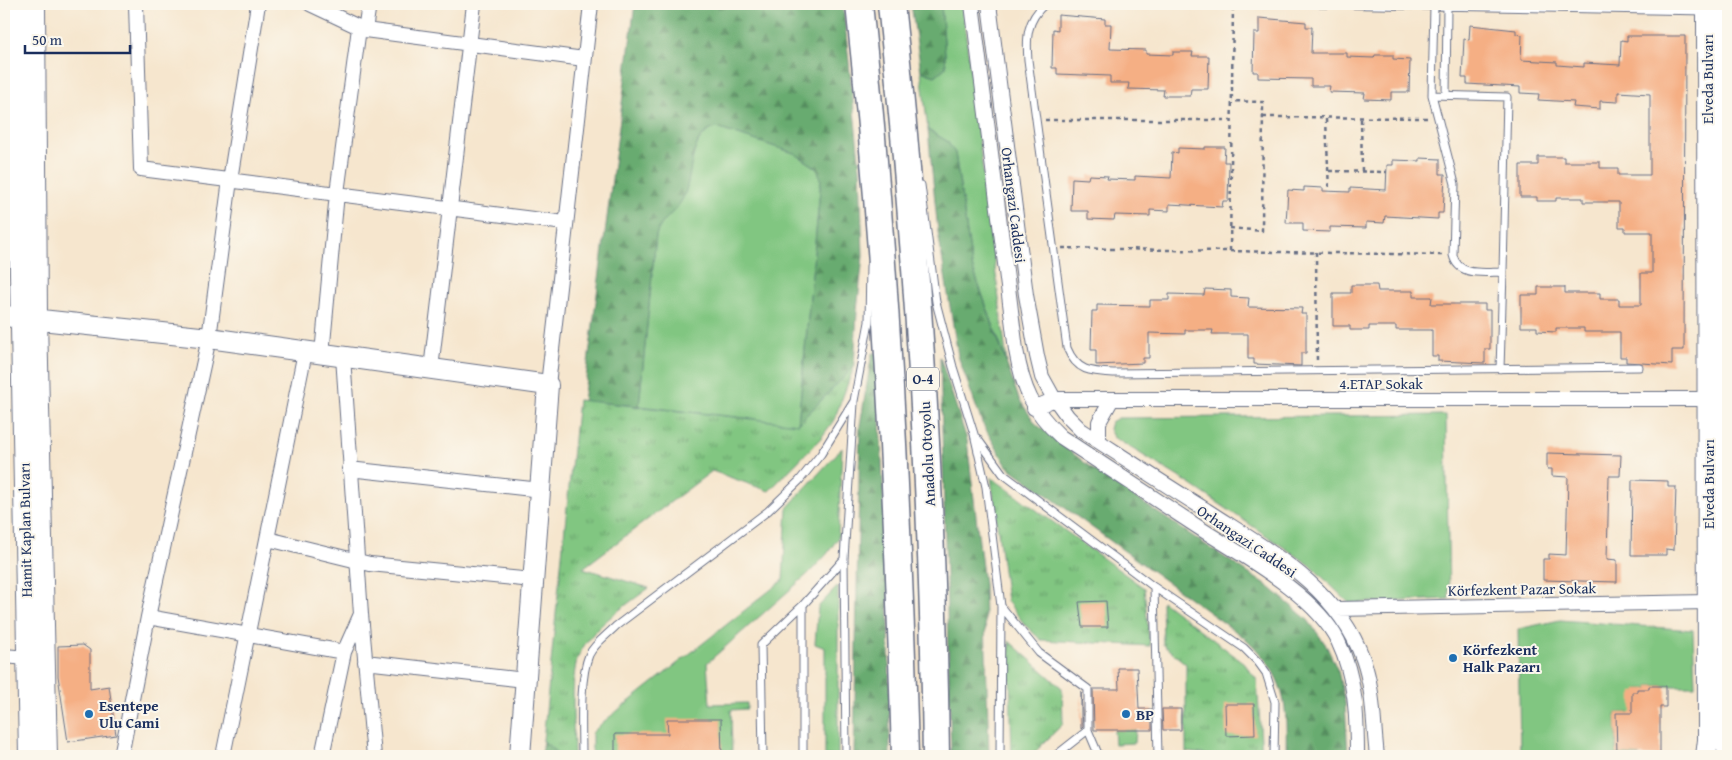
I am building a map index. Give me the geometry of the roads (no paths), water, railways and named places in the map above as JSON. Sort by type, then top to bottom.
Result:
[{"type":"highway","name":"O-4","points":[[859,4],[871,116],[889,372],[905,756]]},
{"type":"highway","name":"Anadolu Otoyolu","points":[[891,4],[903,120],[926,419],[936,756]]},
{"type":"main road","name":"Hamit Kaplan Bulvarı","points":[[15,4],[29,756]]},
{"type":"main road","name":"Hamit Kaplan Bulvarı","points":[[35,4],[20,318],[47,756]]},
{"type":"main road","name":"Elveda Bulvarı","points":[[1707,11],[1724,11],[1716,399],[1725,740],[1728,753]]},
{"type":"main road","points":[[20,318],[209,338],[548,384],[520,756]]},
{"type":"main road","name":"Elveda Bulvarı","points":[[1706,756],[1721,602]]},
{"type":"street","points":[[136,4],[141,169],[565,222]]},
{"type":"street","points":[[121,756],[148,618],[209,338],[230,180],[258,4]]},
{"type":"street","points":[[310,4],[362,29],[584,59]]},
{"type":"street","points":[[223,756],[268,539],[313,353],[362,29],[368,4]]},
{"type":"street","points":[[431,369],[474,4]]},
{"type":"street","points":[[548,384],[591,4]]},
{"type":"street","name":"Orhangazi Caddesi","points":[[972,4],[1016,350],[1021,376],[1034,408],[1044,421],[1061,437],[1267,572],[1307,602],[1324,621],[1337,640],[1355,693],[1357,756]]},
{"type":"street","name":"Orhangazi Caddesi","points":[[989,4],[1025,285],[1042,377],[1068,417],[1081,430],[1281,559],[1314,585],[1336,609],[1352,633],[1363,659],[1371,690],[1377,756]]},
{"type":"street","points":[[342,357],[360,614],[374,756]]},
{"type":"street","points":[[1034,408],[1055,399]]},
{"type":"street","name":"4.ETAP Sokak","points":[[1055,399],[1716,399]]},
{"type":"street","points":[[1098,441],[1099,422],[1112,399]]},
{"type":"street","points":[[349,469],[541,490]]},
{"type":"street","points":[[268,539],[356,561],[533,580]]},
{"type":"street","name":"Körfezkent Pazar Sokak","points":[[1336,609],[1721,602]]},
{"type":"street","points":[[322,756],[344,652],[351,631],[360,614]]},
{"type":"street","points":[[148,618],[344,652]]},
{"type":"street","points":[[4,656],[28,658]]},
{"type":"street","points":[[365,662],[525,680]]},
{"type":"lane","points":[[895,4],[910,112]]},
{"type":"lane","points":[[1045,4],[1035,12],[1029,24],[1026,40],[1067,348],[1072,359],[1080,367],[1092,372],[1115,373],[1639,367]]},
{"type":"lane","points":[[1320,4],[1707,11]]},
{"type":"lane","points":[[1434,6],[1432,95],[1455,184],[1453,255],[1455,264],[1461,269],[1470,271],[1503,272]]},
{"type":"lane","points":[[1446,95],[1447,7]]},
{"type":"lane","points":[[1432,95],[1507,97],[1500,368]]},
{"type":"lane","points":[[870,224],[871,116]]},
{"type":"lane","points":[[920,180],[936,302],[953,367],[974,434],[986,487],[1002,606],[1000,756]]},
{"type":"lane","points":[[846,756],[844,558],[854,400],[869,322],[870,253]]},
{"type":"lane","points":[[582,756],[583,695],[589,655],[616,626],[768,511],[799,481],[821,454],[854,400]]},
{"type":"lane","points":[[974,434],[1003,474],[1154,587],[1244,648],[1258,662],[1266,673],[1275,702],[1274,756]]},
{"type":"lane","points":[[763,756],[761,645],[803,605],[844,558]]},
{"type":"lane","points":[[1154,587],[1158,756]]},
{"type":"lane","points":[[803,605],[803,756]]},
{"type":"lane","points":[[1002,606],[1039,653],[1088,689],[1088,730],[1099,756]]},
{"type":"lane","points":[[1055,756],[1088,730]]},
{"type":"place","name":"Körfezkent Halk Pazarı","points":[[1453,658]]},
{"type":"place","name":"Esentepe Ulu Cami","points":[[89,714]]},
{"type":"place","name":"BP","points":[[1126,714]]}]
